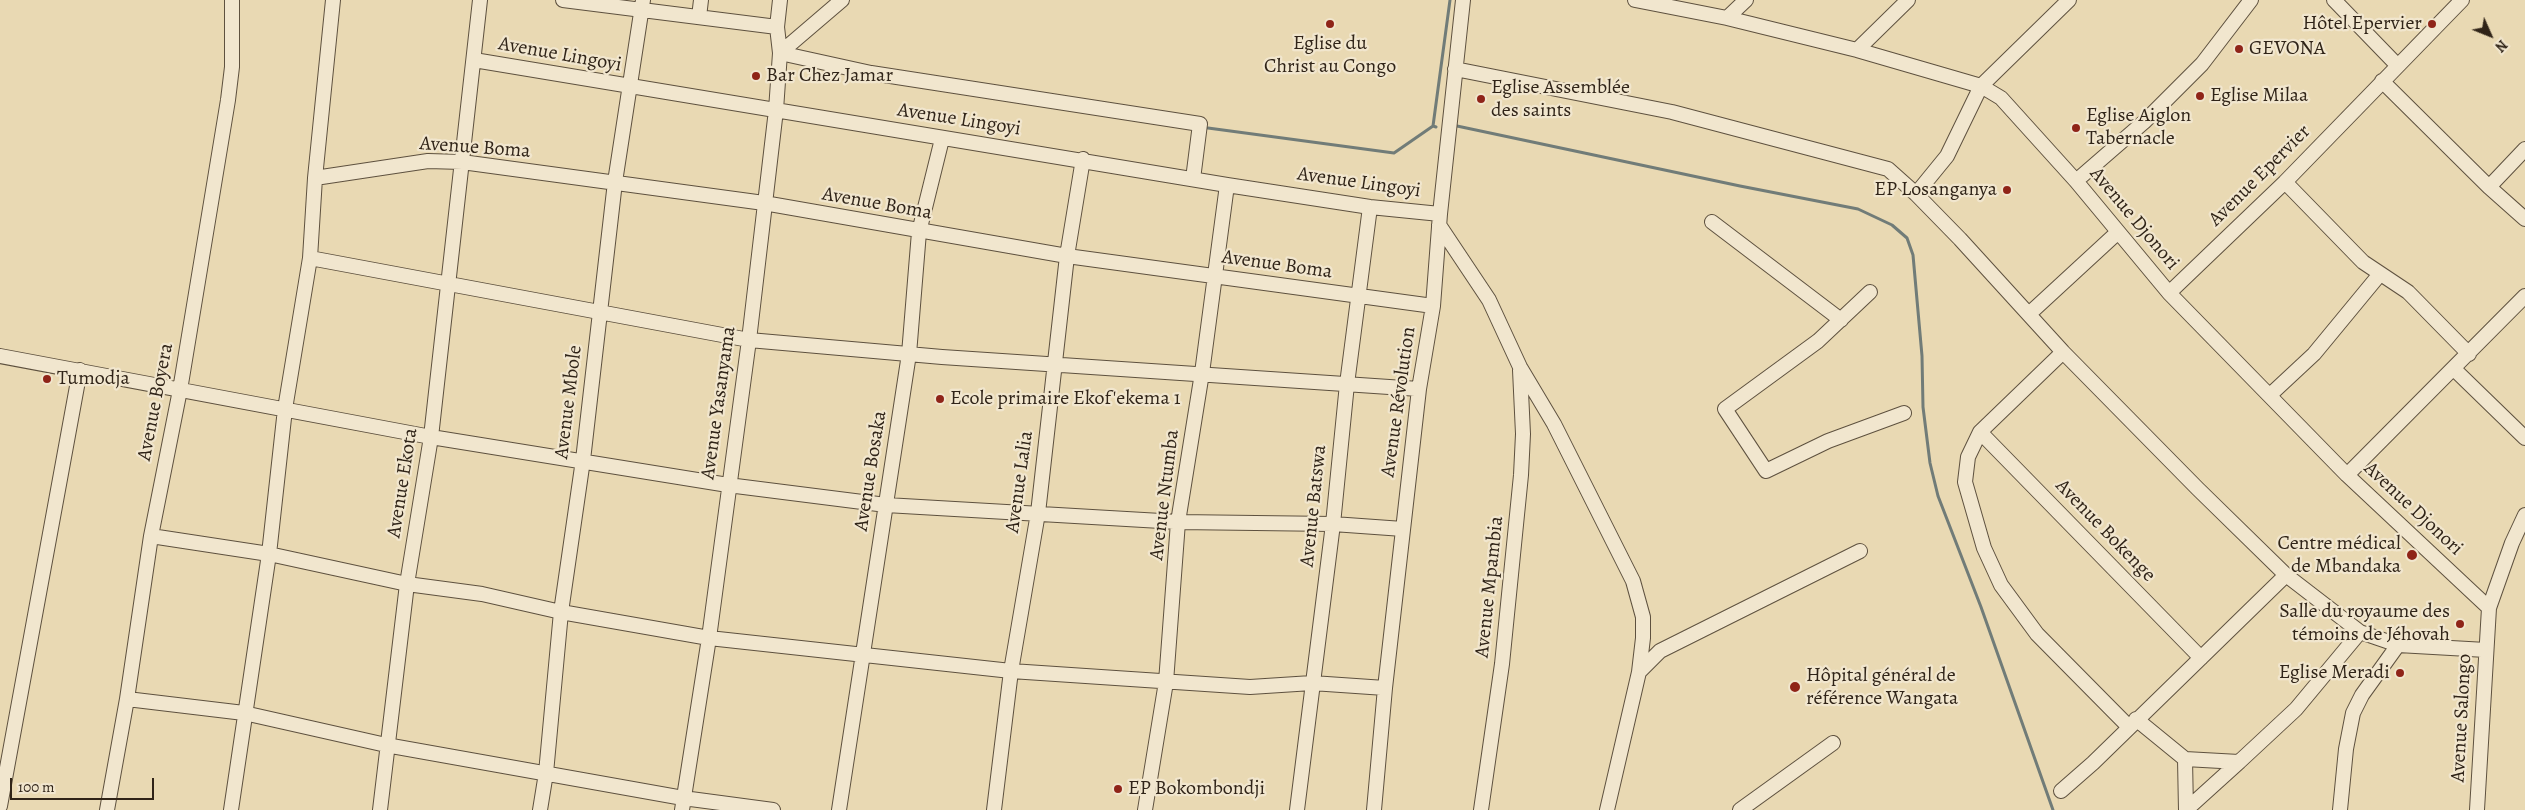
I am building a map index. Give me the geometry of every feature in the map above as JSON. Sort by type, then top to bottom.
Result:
[{"type":"street","name":"Avenue Boyera","points":[[107,810],[151,536],[180,390],[228,100],[232,67],[232,0]]},
{"type":"street","points":[[231,810],[269,554],[285,409],[310,258],[315,178],[333,0]]},
{"type":"street","name":"Avenue Ekota","points":[[380,810],[386,745],[407,584],[431,437],[480,0]]},
{"type":"street","points":[[563,0],[642,5],[699,18],[777,27]]},
{"type":"street","points":[[699,18],[701,0]]},
{"type":"street","name":"Avenue Yasanyama","points":[[683,804],[709,638],[728,485],[749,340],[776,110],[780,53],[777,27],[780,0]]},
{"type":"street","points":[[780,53],[842,0]]},
{"type":"street","name":"Avenue Révolution","points":[[1374,810],[1385,688],[1419,389],[1433,306],[1439,220],[1463,0]]},
{"type":"street","name":"Avenue Djonori","points":[[1635,0],[1727,18],[1857,50],[1981,86],[2001,98],[2076,180],[2170,293],[2347,475],[2489,608]]},
{"type":"street","points":[[1727,18],[1730,0]]},
{"type":"street","points":[[1727,18],[1746,0]]},
{"type":"street","points":[[1857,50],[1908,0]]},
{"type":"street","points":[[1916,194],[1950,150],[1981,86],[2069,0]]},
{"type":"street","points":[[2076,180],[2144,122],[2202,64],[2251,0]]},
{"type":"street","points":[[2334,0],[2397,65]]},
{"type":"street","name":"Avenue Epervier","points":[[2170,293],[2285,182],[2462,0]]},
{"type":"street","name":"Avenue Mbole","points":[[540,810],[546,773],[561,612],[583,460],[615,182],[642,5]]},
{"type":"street","points":[[780,53],[870,72],[1200,124],[1193,179]]},
{"type":"street","name":"Avenue Lingoyi","points":[[474,60],[942,139],[1083,159],[1439,220]]},
{"type":"street","points":[[1455,69],[1672,112],[1888,169],[1916,194],[2063,352],[2286,575],[2360,632],[2398,645],[2486,650]]},
{"type":"street","points":[[2382,81],[2488,187],[2525,219]]},
{"type":"street","name":"Avenue Bosaka","points":[[839,810],[909,354],[919,232],[942,139]]},
{"type":"street","points":[[2488,187],[2525,149]]},
{"type":"street","name":"Avenue Lalia","points":[[994,810],[1011,671],[1038,513],[1067,256],[1083,159]]},
{"type":"street","name":"Avenue Boma","points":[[315,178],[428,161],[462,162],[764,203],[919,232],[1067,256],[1433,306]]},
{"type":"street","points":[[2285,182],[2363,262],[2408,292],[2469,354]]},
{"type":"street","name":"Avenue Ntumba","points":[[1145,810],[1166,682],[1178,522],[1202,373],[1213,276],[1227,185]]},
{"type":"street","name":"Avenue Batswa","points":[[1297,810],[1333,524],[1347,384],[1370,207]]},
{"type":"street","points":[[1439,220],[1489,300],[1520,367],[1554,424],[1633,581],[1643,617],[1638,672],[1607,810]]},
{"type":"street","points":[[1712,222],[1841,320]]},
{"type":"street","points":[[2029,314],[2118,232]]},
{"type":"street","points":[[310,258],[448,286],[749,340],[909,354],[1419,389]]},
{"type":"street","points":[[2270,395],[2314,354],[2380,274]]},
{"type":"street","points":[[1870,292],[1818,341],[1726,407],[1766,470],[1828,441],[1904,413]]},
{"type":"street","points":[[2347,475],[2525,296]]},
{"type":"street","points":[[2063,352],[1980,432],[1968,457],[1965,482],[1984,548],[2001,585],[2037,634],[2132,723],[2185,760],[2239,762]]},
{"type":"street","points":[[0,356],[431,437],[583,460],[728,485],[886,505],[1178,522],[1333,524],[1403,529]]},
{"type":"street","name":"Avenue Mpambia","points":[[1481,810],[1502,664],[1521,475],[1523,434],[1520,367]]},
{"type":"street","points":[[2454,369],[2525,438]]},
{"type":"street","points":[[0,806],[80,370]]},
{"type":"street","name":"Avenue Bokenge","points":[[1980,432],[2201,658]]},
{"type":"street","name":"Avenue Salongo","points":[[2477,810],[2489,608],[2512,542],[2525,515]]},
{"type":"street","points":[[151,536],[269,554],[407,584],[482,594],[561,612],[709,638],[1011,671],[1250,687],[1312,683],[1385,688]]},
{"type":"street","points":[[1638,672],[1660,651],[1860,551]]},
{"type":"street","points":[[2061,791],[2094,763],[2132,723],[2286,575]]},
{"type":"street","points":[[2186,810],[2296,709],[2360,632]]},
{"type":"street","points":[[2340,810],[2346,748],[2353,713],[2362,695],[2398,645]]},
{"type":"street","points":[[126,699],[244,713],[386,745],[546,773],[683,804],[774,810]]},
{"type":"street","points":[[1740,810],[1832,743]]},
{"type":"street","points":[[2185,760],[2186,810]]},
{"type":"waterway","points":[[1436,127],[1433,126],[1450,0]]},
{"type":"waterway","points":[[1208,128],[1394,153],[1433,126]]},
{"type":"waterway","points":[[1457,126],[1858,209],[1892,225],[1907,238],[1913,255],[1922,356],[1923,407],[1930,463],[1938,496],[1981,607],[2053,810]]},
{"type":"place","name":"Eglise du Christ au Congo","points":[[1330,24]]},
{"type":"place","name":"Hôtel Epervier","points":[[2432,24]]},
{"type":"place","name":"GEVONA","points":[[2239,49]]},
{"type":"place","name":"Bar Chez Jamar","points":[[756,76]]},
{"type":"place","name":"Eglise Milaa","points":[[2200,96]]},
{"type":"place","name":"Eglise Assemblée des saints","points":[[1481,99]]},
{"type":"place","name":"Eglise Aiglon Tabernacle","points":[[2076,128]]},
{"type":"place","name":"EP Losanganya","points":[[2007,190]]},
{"type":"place","name":"Tumodja","points":[[47,379]]},
{"type":"place","name":"Ecole primaire Ekof'ekema 1","points":[[940,399]]},
{"type":"place","name":"Centre médical de Mbandaka","points":[[2412,555]]},
{"type":"place","name":"Salle du royaume des témoins de Jéhovah","points":[[2460,624]]},
{"type":"place","name":"Eglise Meradi","points":[[2400,673]]},
{"type":"place","name":"Hôpital général de référence Wangata","points":[[1795,687]]},
{"type":"place","name":"EP Bokombondji","points":[[1118,789]]}]
